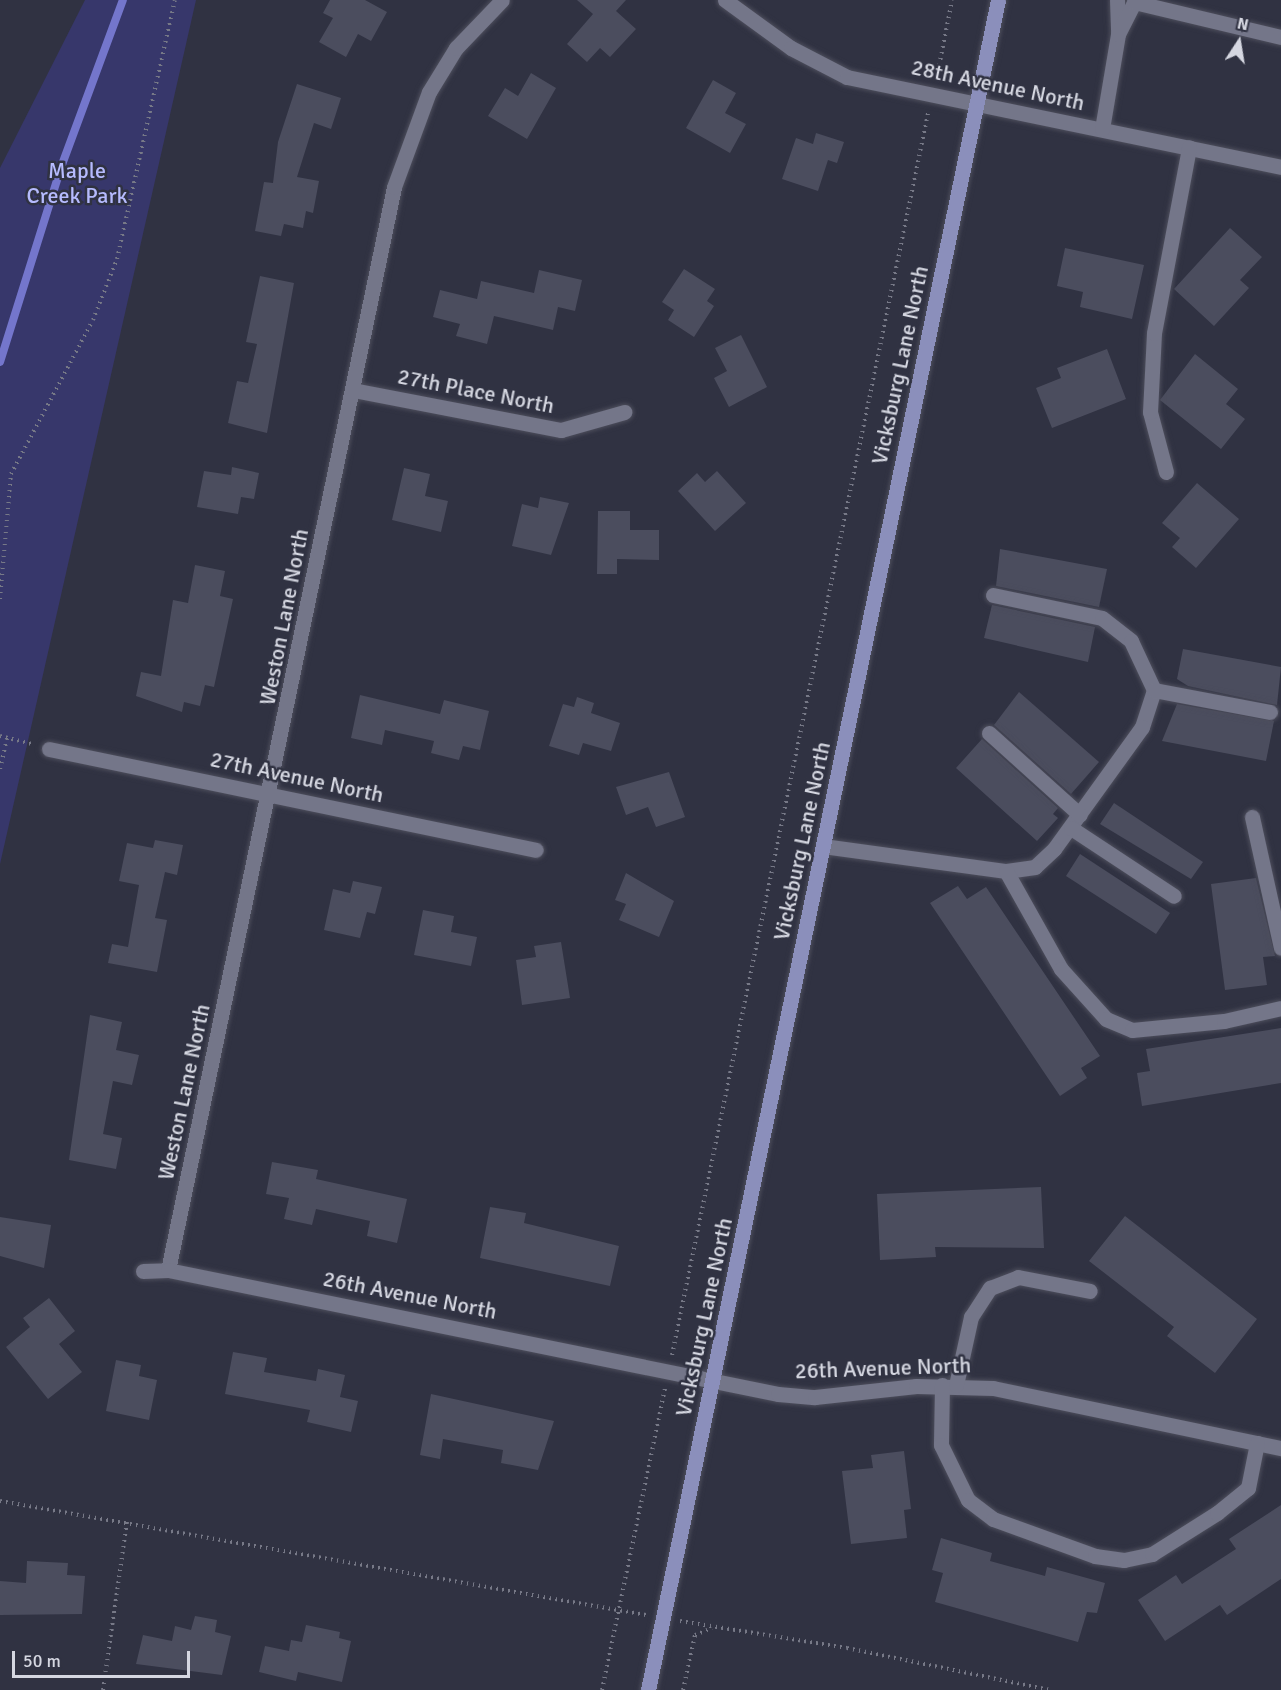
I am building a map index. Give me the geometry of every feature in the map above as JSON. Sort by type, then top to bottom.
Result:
[{"type":"main road","name":"Vicksburg Lane North","points":[[648,1690],[715,1379],[998,0]]},
{"type":"street","name":"Weston Lane North","points":[[168,1270],[272,795],[353,390],[409,138],[456,48],[502,0]]},
{"type":"street","name":"28th Avenue North","points":[[725,0],[791,48],[847,77],[1281,167]]},
{"type":"street","points":[[1102,129],[1118,34],[1117,0]]},
{"type":"street","points":[[1118,34],[1134,2],[1281,37]]},
{"type":"street","points":[[1166,472],[1150,412],[1154,333],[1189,147]]},
{"type":"street","name":"27th Place North","points":[[353,390],[561,430],[624,412]]},
{"type":"street","points":[[823,846],[1006,871],[1035,867],[1076,821],[1142,727],[1154,690],[1131,641],[1102,618],[993,595]]},
{"type":"street","points":[[1154,690],[1270,712]]},
{"type":"street","points":[[990,733],[1076,821],[1174,896]]},
{"type":"street","name":"27th Avenue North","points":[[49,749],[536,850]]},
{"type":"street","points":[[1252,817],[1281,948]]},
{"type":"street","points":[[1006,871],[1061,969],[1106,1019],[1132,1030],[1224,1021],[1281,1008]]},
{"type":"street","name":"26th Avenue North","points":[[142,1271],[168,1270],[815,1397],[949,1385],[1281,1448]]},
{"type":"street","points":[[1090,1292],[1018,1277],[990,1288],[971,1317],[949,1385],[941,1445],[968,1500],[993,1519],[1095,1556],[1124,1560],[1152,1554],[1217,1513],[1248,1488],[1257,1443]]},
{"type":"path","points":[[0,599],[11,474],[93,320],[117,259],[175,0]]},
{"type":"path","points":[[602,1690],[952,0]]},
{"type":"path","points":[[0,736],[49,749]]},
{"type":"path","points":[[0,769],[7,738]]},
{"type":"path","points":[[0,1501],[127,1521],[716,1628],[847,1648],[1050,1690]]},
{"type":"path","points":[[103,1690],[127,1521]]},
{"type":"path","points":[[683,1690],[695,1635],[716,1628]]},
{"type":"green space","name":"Maple Creek Park","points":[[85,0],[196,0],[0,864],[0,168]]},
{"type":"building","points":[[330,0],[365,0],[387,12],[371,41],[358,34],[346,57],[319,42],[333,18],[323,13]]},
{"type":"building","points":[[577,0],[626,0],[616,11],[636,29],[610,57],[600,48],[587,62],[567,44],[593,14]]},
{"type":"building","points":[[531,73],[556,88],[527,139],[488,116],[505,88],[518,96]]},
{"type":"building","points":[[713,80],[736,93],[725,113],[746,124],[730,153],[686,128]]},
{"type":"building","points":[[297,84],[341,98],[331,129],[314,123],[297,177],[319,181],[313,213],[306,211],[303,228],[284,224],[281,236],[255,231],[264,182],[273,183],[278,142]]},
{"type":"building","points":[[816,133],[844,142],[837,163],[828,160],[818,191],[782,179],[796,138],[813,144]]},
{"type":"building","points":[[1230,228],[1262,257],[1240,280],[1249,288],[1214,326],[1174,289]]},
{"type":"building","points":[[1065,248],[1144,265],[1132,319],[1080,307],[1083,292],[1057,286]]},
{"type":"building","points":[[684,269],[715,289],[707,301],[714,306],[694,337],[668,320],[674,310],[662,302]]},
{"type":"building","points":[[539,270],[582,280],[575,311],[558,307],[553,330],[494,316],[487,344],[456,336],[460,324],[433,317],[440,290],[477,299],[481,281],[534,293]]},
{"type":"building","points":[[260,276],[294,283],[267,433],[228,423],[237,381],[248,383],[257,344],[246,342]]},
{"type":"building","points":[[741,335],[767,387],[729,407],[714,378],[727,371],[715,348]]},
{"type":"building","points":[[1107,349],[1126,399],[1052,428],[1036,388],[1061,378],[1057,368]]},
{"type":"building","points":[[1195,354],[1238,389],[1226,404],[1245,419],[1221,449],[1160,400]]},
{"type":"building","points":[[232,467],[259,473],[254,499],[241,497],[238,514],[197,507],[204,471],[231,475]]},
{"type":"building","points":[[404,468],[430,474],[425,496],[448,501],[441,532],[392,520]]},
{"type":"building","points":[[717,471],[746,503],[715,531],[678,491],[697,473],[705,482]]},
{"type":"building","points":[[1197,483],[1239,519],[1196,568],[1172,547],[1180,538],[1162,523]]},
{"type":"building","points":[[540,497],[569,503],[551,555],[512,546],[522,504],[538,508]]},
{"type":"building","points":[[598,511],[630,511],[630,530],[659,530],[659,560],[617,559],[617,574],[597,574]]},
{"type":"building","points":[[1000,549],[1107,569],[1099,607],[996,586]]},
{"type":"building","points":[[195,565],[225,571],[220,596],[233,599],[214,687],[205,685],[200,706],[184,702],[182,712],[136,696],[141,672],[161,676],[173,600],[188,603]]},
{"type":"building","points":[[992,605],[1095,627],[1088,662],[984,638]]},
{"type":"building","points":[[1183,649],[1281,667],[1277,705],[1188,686],[1177,679]]},
{"type":"building","points":[[1019,692],[1099,762],[1071,794],[994,725]]},
{"type":"building","points":[[360,695],[440,714],[444,700],[489,711],[480,750],[463,746],[459,760],[431,753],[434,741],[385,730],[382,745],[351,738]]},
{"type":"building","points":[[577,697],[594,703],[591,713],[620,723],[611,751],[583,743],[579,755],[549,746],[563,704],[574,707]]},
{"type":"building","points":[[1177,704],[1274,721],[1266,761],[1162,741]]},
{"type":"building","points":[[982,739],[1058,808],[1053,814],[1058,818],[1037,841],[956,768]]},
{"type":"building","points":[[669,772],[685,817],[656,827],[648,807],[626,815],[616,787]]},
{"type":"building","points":[[1114,803],[1203,862],[1191,879],[1100,824]]},
{"type":"building","points":[[155,840],[183,845],[177,875],[165,872],[155,918],[167,920],[157,972],[108,963],[112,944],[128,947],[139,885],[119,881],[127,843],[153,848]]},
{"type":"building","points":[[1080,854],[1170,913],[1156,934],[1066,876]]},
{"type":"building","points":[[626,873],[674,901],[659,937],[619,920],[626,904],[615,900]]},
{"type":"building","points":[[1256,878],[1275,956],[1263,957],[1267,985],[1225,990],[1211,884]]},
{"type":"building","points":[[353,881],[382,887],[375,914],[367,912],[360,938],[324,930],[333,889],[350,893]]},
{"type":"building","points":[[958,886],[967,899],[986,887],[1100,1056],[1081,1068],[1087,1078],[1060,1096],[930,903]]},
{"type":"building","points":[[423,910],[454,916],[451,932],[477,937],[471,966],[414,955]]},
{"type":"building","points":[[561,942],[570,998],[522,1005],[516,960],[536,957],[534,946]]},
{"type":"building","points":[[90,1015],[122,1022],[116,1050],[139,1055],[132,1085],[113,1081],[103,1134],[122,1138],[116,1169],[69,1160]]},
{"type":"building","points":[[1281,1028],[1281,1083],[1142,1106],[1137,1073],[1150,1071],[1146,1049]]},
{"type":"building","points":[[272,1162],[318,1170],[316,1179],[407,1199],[397,1243],[367,1236],[370,1221],[316,1209],[312,1225],[284,1219],[289,1198],[266,1194]]},
{"type":"building","points":[[1041,1187],[1044,1248],[935,1247],[936,1257],[880,1260],[877,1194]]},
{"type":"building","points":[[490,1207],[526,1213],[524,1223],[619,1246],[610,1286],[480,1258]]},
{"type":"building","points":[[1125,1216],[1257,1319],[1215,1373],[1167,1336],[1174,1327],[1089,1261]]},
{"type":"building","points":[[0,1217],[51,1225],[44,1268],[0,1256]]},
{"type":"building","points":[[49,1298],[75,1331],[59,1344],[82,1372],[48,1399],[6,1347],[30,1327],[23,1318]]},
{"type":"building","points":[[233,1352],[267,1358],[264,1372],[316,1381],[318,1369],[345,1375],[340,1397],[358,1401],[351,1432],[307,1422],[310,1410],[225,1394]]},
{"type":"building","points":[[116,1360],[141,1365],[139,1376],[157,1380],[149,1420],[106,1411]]},
{"type":"building","points":[[431,1394],[554,1421],[538,1470],[501,1463],[503,1450],[443,1439],[440,1459],[420,1455]]},
{"type":"building","points":[[904,1451],[911,1509],[904,1510],[907,1538],[851,1544],[842,1471],[873,1468],[871,1455]]},
{"type":"building","points":[[1281,1505],[1281,1579],[1227,1615],[1220,1605],[1165,1641],[1138,1600],[1176,1575],[1182,1584],[1236,1549],[1229,1539]]},
{"type":"building","points":[[941,1538],[992,1553],[990,1561],[1045,1576],[1047,1567],[1105,1583],[1097,1613],[1087,1612],[1078,1642],[935,1602],[943,1573],[932,1570]]},
{"type":"building","points":[[27,1561],[68,1563],[67,1575],[85,1576],[82,1614],[0,1615],[0,1581],[26,1583]]},
{"type":"building","points":[[195,1616],[217,1620],[215,1632],[231,1636],[222,1675],[136,1664],[143,1635],[172,1641],[175,1626],[191,1630]]},
{"type":"building","points":[[306,1625],[340,1632],[339,1638],[351,1641],[342,1682],[298,1672],[296,1681],[259,1672],[265,1646],[289,1651],[291,1640],[302,1642]]},
{"type":"waterway","points":[[0,362],[60,170],[123,0]]}]
